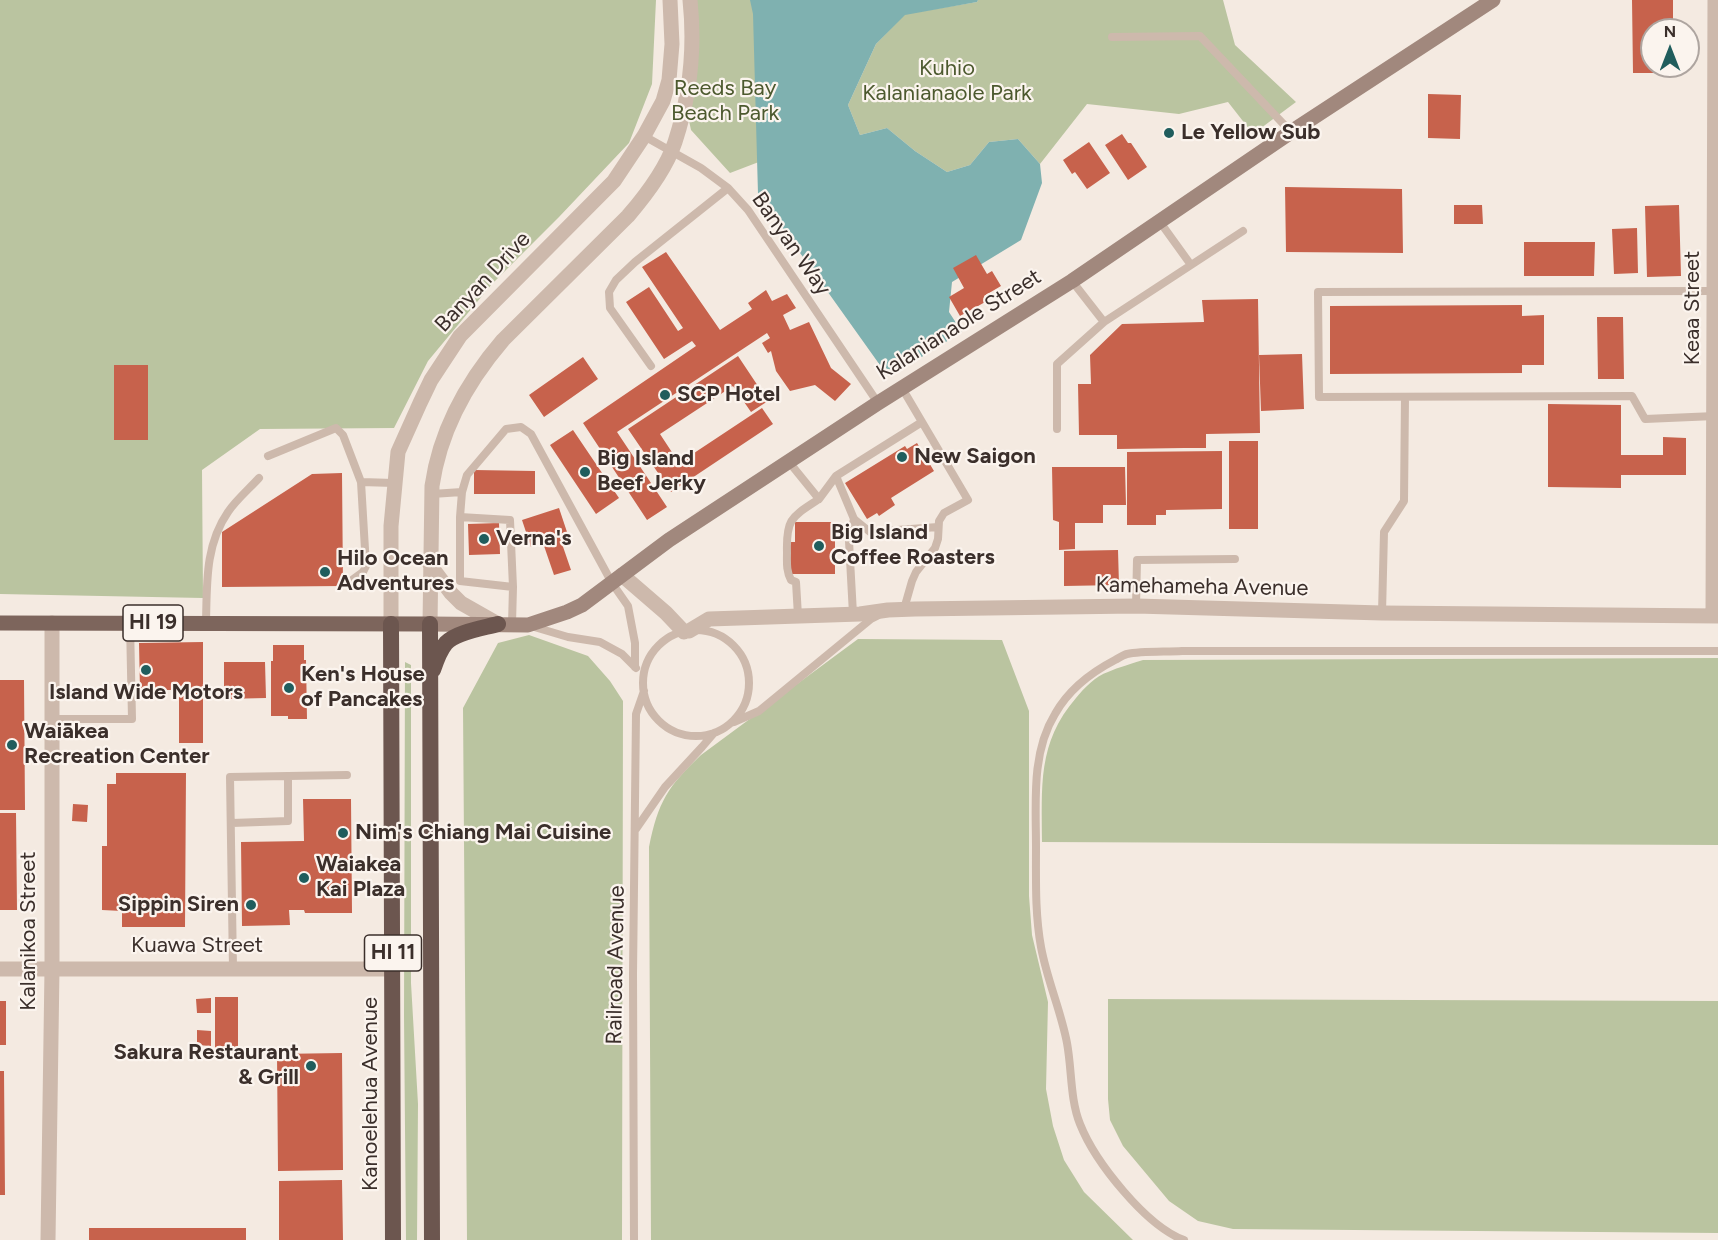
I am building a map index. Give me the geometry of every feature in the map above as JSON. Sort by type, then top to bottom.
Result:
[{"type":"highway","name":"Kanoelehua Avenue","points":[[391,624],[393,1240]]},
{"type":"highway","name":"HI 11","points":[[430,624],[432,1240]]},
{"type":"highway","points":[[430,679],[437,658],[448,641],[463,634],[505,624]]},
{"type":"main road","name":"Kalanianaole Street","points":[[430,624],[528,625],[582,605],[669,540],[878,403],[1071,281],[1492,0]]},
{"type":"main road","name":"HI 19","points":[[0,623],[430,624]]},
{"type":"street","name":"Banyan Drive","points":[[391,624],[391,526],[398,452],[444,358],[460,336],[614,181],[644,136],[663,101],[669,80],[672,44],[670,0]]},
{"type":"street","points":[[430,624],[432,494],[435,465],[451,420],[474,378],[503,340],[628,216],[655,181],[675,143],[685,102],[693,38],[690,0]]},
{"type":"street","name":"Keaa Street","points":[[1715,0],[1715,616]]},
{"type":"street","points":[[430,565],[461,603],[505,624]]},
{"type":"street","points":[[617,579],[666,613],[687,631]]},
{"type":"street","name":"Kamehameha Avenue","points":[[687,631],[709,619],[854,614],[904,609],[1136,606],[1382,613],[1715,616]]},
{"type":"street","name":"Kalanikoa Street","points":[[48,1240],[52,969],[52,623]]},
{"type":"street","name":"Kuawa Street","points":[[0,969],[393,969]]},
{"type":"lane","points":[[1112,38],[1200,36],[1291,132]]},
{"type":"lane","name":"Banyan Way","points":[[644,136],[701,168],[728,188],[748,210],[878,403]]},
{"type":"lane","points":[[651,366],[610,308],[609,292],[616,280],[635,262],[728,188]]},
{"type":"lane","points":[[1160,222],[1191,266]]},
{"type":"lane","points":[[1057,429],[1057,364],[1104,322],[1243,231]]},
{"type":"lane","points":[[1071,281],[1104,322]]},
{"type":"lane","points":[[1715,291],[1318,292],[1319,397],[1632,396],[1645,419],[1715,416]]},
{"type":"lane","points":[[902,388],[968,500],[944,513],[939,521],[935,548],[916,572],[904,609]]},
{"type":"lane","points":[[1382,613],[1384,532],[1404,501],[1405,397]]},
{"type":"lane","points":[[798,616],[796,582],[791,580],[787,573],[788,525],[796,515],[819,499],[836,476],[922,422]]},
{"type":"lane","points":[[513,587],[460,580],[460,517],[462,492],[467,475],[506,429],[521,427],[531,434],[617,579],[628,606],[635,643],[635,667]]},
{"type":"lane","points":[[268,456],[336,428],[342,435],[361,482],[366,566],[363,572],[352,580]]},
{"type":"lane","points":[[789,462],[819,499]]},
{"type":"lane","points":[[836,476],[854,519],[870,532],[938,527]]},
{"type":"lane","points":[[206,623],[208,563],[214,537],[228,511],[259,478]]},
{"type":"lane","points":[[361,482],[394,483]]},
{"type":"lane","points":[[432,494],[462,492]]},
{"type":"lane","points":[[460,517],[510,520],[513,587],[505,624]]},
{"type":"lane","points":[[854,519],[849,541],[854,614]]},
{"type":"lane","points":[[1136,606],[1137,560],[1235,559]]},
{"type":"lane","points":[[731,723],[741,711],[748,697],[749,681],[746,665],[738,651],[727,640],[699,630],[687,631],[659,645],[651,656],[644,676],[644,691],[650,710],[670,729],[685,735],[702,736],[714,733],[759,711],[871,619],[888,610]]},
{"type":"lane","points":[[52,719],[132,719],[130,623]]},
{"type":"lane","points":[[528,625],[612,647],[644,676]]},
{"type":"lane","points":[[1184,1240],[1174,1236],[1142,1210],[1114,1182],[1093,1151],[1079,1123],[1067,1043],[1041,948],[1036,906],[1036,775],[1044,736],[1054,715],[1068,695],[1093,671],[1126,654],[1182,651],[1718,651]]},
{"type":"lane","name":"Railroad Avenue","points":[[634,1240],[633,974],[636,714],[644,691]]},
{"type":"lane","points":[[636,829],[665,787],[714,733]]},
{"type":"lane","points":[[232,824],[288,821],[288,776]]},
{"type":"lane","points":[[233,969],[230,777],[347,776]]},
{"type":"green space","points":[[0,0],[656,0],[652,84],[629,143],[492,284],[428,361],[394,428],[260,429],[202,470],[203,598],[0,594]]},
{"type":"green space","name":"Reeds Bay Beach Park","points":[[690,0],[777,0],[764,160],[730,173],[691,130],[685,102]]},
{"type":"green space","name":"Kuhio Kalanianaole Park","points":[[978,0],[1223,0],[1235,45],[1296,102],[1253,134],[1228,102],[1179,114],[1087,104],[1040,164],[1018,139],[989,142],[970,165],[947,172],[915,151],[887,128],[860,135],[848,105],[876,44],[905,14]]},
{"type":"green space","points":[[529,635],[588,656],[610,681],[623,701],[622,1240],[467,1240],[463,708],[498,643]]},
{"type":"green space","points":[[858,639],[1002,640],[1029,711],[1029,896],[1032,935],[1048,1002],[1046,1089],[1053,1126],[1064,1160],[1084,1192],[1133,1240],[651,1240],[649,847],[656,818],[672,786],[701,755]]},
{"type":"green space","points":[[1718,658],[1718,845],[1042,842],[1044,766],[1054,732],[1063,715],[1083,690],[1099,676],[1143,660]]},
{"type":"green space","points":[[405,662],[411,665],[411,983],[418,1104],[417,1240],[406,1240]]},
{"type":"green space","points":[[1108,999],[1718,1001],[1718,1233],[1233,1229],[1198,1221],[1169,1201],[1123,1146],[1110,1120]]},
{"type":"water","points":[[750,0],[978,0],[905,15],[876,44],[848,105],[860,135],[887,128],[915,151],[947,172],[970,165],[989,142],[1018,139],[1040,164],[1042,183],[1021,240],[952,282],[949,312],[962,332],[899,371],[882,368],[758,194],[753,14]]},
{"type":"building","points":[[1632,0],[1673,0],[1673,18],[1640,18],[1640,73],[1633,73]]},
{"type":"building","points":[[1428,94],[1461,95],[1460,139],[1428,138]]},
{"type":"building","points":[[1122,134],[1147,167],[1128,180],[1105,145]]},
{"type":"building","points":[[1089,142],[1110,173],[1087,189],[1075,172],[1072,174],[1063,160]]},
{"type":"building","points":[[1285,187],[1402,189],[1403,253],[1286,252]]},
{"type":"building","points":[[1454,205],[1482,205],[1483,224],[1454,224]]},
{"type":"building","points":[[1679,205],[1681,276],[1647,277],[1645,206]]},
{"type":"building","points":[[1637,228],[1638,273],[1614,274],[1612,229]]},
{"type":"building","points":[[1524,242],[1595,242],[1594,276],[1524,276]]},
{"type":"building","points":[[666,252],[720,330],[752,309],[748,303],[766,290],[772,301],[787,294],[796,308],[783,315],[790,330],[809,322],[831,368],[851,384],[835,401],[815,385],[790,391],[776,371],[771,351],[768,353],[762,343],[770,338],[767,333],[617,432],[667,507],[647,520],[583,423],[696,346],[692,341],[664,359],[626,302],[649,287],[678,331],[683,328],[642,267]]},
{"type":"building","points":[[976,255],[987,274],[992,271],[1001,286],[984,296],[987,301],[960,316],[949,297],[964,288],[953,268]]},
{"type":"building","points":[[1258,299],[1260,433],[1206,434],[1206,448],[1117,449],[1117,435],[1079,435],[1078,384],[1091,384],[1090,355],[1122,324],[1204,322],[1202,300]]},
{"type":"building","points":[[1522,305],[1522,316],[1544,315],[1544,365],[1522,365],[1522,373],[1330,374],[1330,306]]},
{"type":"building","points":[[1597,317],[1623,317],[1624,379],[1598,379]]},
{"type":"building","points":[[1302,354],[1304,409],[1261,411],[1259,355]]},
{"type":"building","points":[[738,356],[768,401],[751,412],[733,386],[660,434],[679,463],[762,408],[773,424],[671,492],[628,429]]},
{"type":"building","points":[[583,357],[598,379],[544,417],[529,395]]},
{"type":"building","points":[[114,365],[148,365],[148,440],[114,440]]},
{"type":"building","points":[[1548,404],[1621,405],[1621,455],[1663,455],[1663,437],[1686,438],[1686,475],[1621,475],[1621,488],[1548,487]]},
{"type":"building","name":"Big Island Beef Jerky","points":[[573,430],[619,498],[596,514],[550,445]]},
{"type":"building","points":[[1229,441],[1258,441],[1258,529],[1229,529]]},
{"type":"building","points":[[917,443],[934,471],[891,498],[895,505],[879,516],[877,513],[867,519],[845,483],[905,446],[907,449]]},
{"type":"building","points":[[1222,451],[1222,509],[1166,510],[1166,515],[1156,515],[1156,525],[1127,525],[1127,452]]},
{"type":"building","points":[[1052,467],[1125,467],[1126,505],[1103,505],[1103,523],[1075,523],[1075,549],[1059,550],[1059,522],[1053,520]]},
{"type":"building","points":[[474,470],[535,471],[535,494],[474,494]]},
{"type":"building","points":[[342,473],[343,586],[222,587],[222,532],[312,474]]},
{"type":"building","points":[[559,508],[568,535],[560,538],[571,570],[554,575],[543,543],[531,547],[522,520]]},
{"type":"building","points":[[795,522],[835,522],[835,574],[790,574],[790,542],[795,542]]},
{"type":"building","name":"Verna's","points":[[499,523],[500,554],[469,555],[468,524]]},
{"type":"building","points":[[1118,550],[1119,585],[1064,586],[1064,551]]},
{"type":"building","points":[[203,642],[203,743],[179,743],[179,690],[140,690],[139,643]]},
{"type":"building","name":"Ken's House of Pancakes","points":[[273,645],[304,645],[307,719],[271,716]]},
{"type":"building","points":[[224,662],[265,662],[266,698],[224,699]]},
{"type":"building","name":"Waiākea Recreation Center","points":[[0,680],[24,680],[25,810],[0,810]]},
{"type":"building","points":[[116,773],[186,773],[185,927],[122,927],[122,911],[102,910],[102,846],[107,846],[107,784],[116,784]]},
{"type":"building","points":[[303,799],[351,799],[352,913],[305,913],[304,910],[289,910],[290,925],[242,926],[241,842],[304,841]]},
{"type":"building","points":[[73,804],[88,805],[87,822],[72,821]]},
{"type":"building","points":[[0,813],[16,813],[17,910],[0,910]]},
{"type":"building","points":[[215,997],[238,997],[238,1054],[215,1054]]},
{"type":"building","points":[[211,998],[211,1013],[197,1013],[196,999]]},
{"type":"building","points":[[0,1001],[6,1001],[6,1045],[0,1045]]},
{"type":"building","points":[[197,1030],[211,1031],[211,1046],[197,1045]]},
{"type":"building","points":[[342,1053],[343,1170],[278,1171],[277,1054]]},
{"type":"building","points":[[0,1071],[4,1071],[5,1195],[0,1195]]},
{"type":"building","points":[[342,1180],[343,1240],[279,1240],[279,1181]]},
{"type":"building","points":[[89,1228],[246,1228],[246,1240],[89,1240]]},
{"type":"place","name":"Le Yellow Sub","points":[[1169,133]]},
{"type":"place","name":"SCP Hotel","points":[[665,395]]},
{"type":"place","name":"New Saigon","points":[[902,457]]},
{"type":"place","name":"Big Island Beef Jerky","points":[[585,472]]},
{"type":"place","name":"Verna's","points":[[484,539]]},
{"type":"place","name":"Big Island Coffee Roasters","points":[[819,546]]},
{"type":"place","name":"Hilo Ocean Adventures","points":[[325,572]]},
{"type":"place","name":"Island Wide Motors","points":[[146,670]]},
{"type":"place","name":"Ken's House of Pancakes","points":[[289,688]]},
{"type":"place","name":"Waiākea Recreation Center","points":[[12,745]]},
{"type":"place","name":"Nim's Chiang Mai Cuisine","points":[[343,833]]},
{"type":"place","name":"Waiakea Kai Plaza","points":[[304,878]]},
{"type":"place","name":"Sippin Siren","points":[[251,905]]},
{"type":"place","name":"Sakura Restaurant & Grill","points":[[311,1066]]}]
